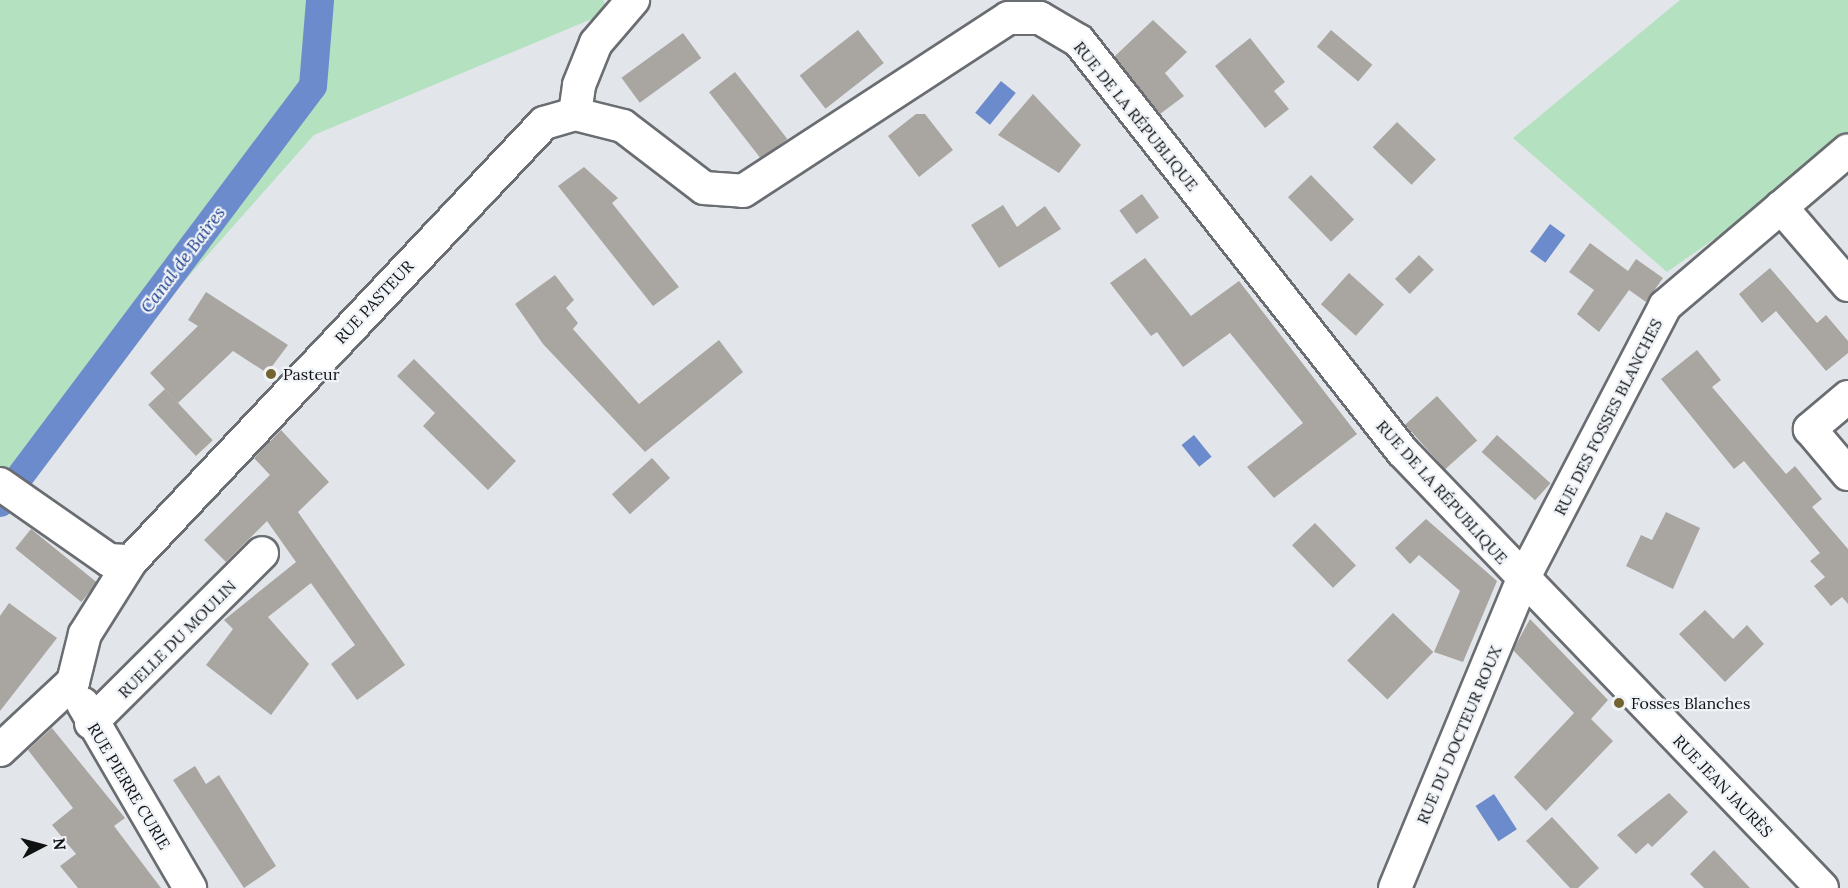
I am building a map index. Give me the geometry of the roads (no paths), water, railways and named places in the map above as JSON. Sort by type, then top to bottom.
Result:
[{"type":"street","points":[[575,114],[579,86],[596,43],[633,0]]},
{"type":"street","name":"RUE DE LA RÉPUBLIQUE","points":[[575,114],[623,126],[704,188],[743,191],[1008,18],[1041,9],[1078,41],[1402,451],[1522,581]]},
{"type":"street","name":"RUE PASTEUR","points":[[73,682],[85,634],[131,561],[515,149],[544,123],[575,114]]},
{"type":"street","name":"RUE DES FOSSES BLANCHES","points":[[1522,581],[1665,306],[1848,150]]},
{"type":"street","points":[[1782,207],[1848,285]]},
{"type":"street","points":[[1848,398],[1810,429],[1848,474]]},
{"type":"street","points":[[0,484],[51,522],[109,560],[131,561]]},
{"type":"street","name":"RUELLE DU MOULIN","points":[[91,723],[262,553]]},
{"type":"street","name":"RUE DU DOCTEUR ROUX","points":[[1395,888],[1522,581]]},
{"type":"street","name":"RUE JEAN JAURÈS","points":[[1522,581],[1822,888]]},
{"type":"street","points":[[0,750],[73,682]]},
{"type":"street","name":"RUE PIERRE CURIE","points":[[73,682],[91,723],[190,888]]},
{"type":"water","points":[[1001,81],[1016,93],[990,125],[975,113]]},
{"type":"water","points":[[1550,224],[1565,235],[1545,263],[1530,252]]},
{"type":"water","points":[[1194,435],[1212,457],[1199,467],[1182,445]]},
{"type":"water","points":[[1494,794],[1517,829],[1498,841],[1476,806]]},
{"type":"waterway","name":"Canal de Baires","points":[[0,503],[313,86],[320,0]]},
{"type":"place","name":"Pasteur","points":[[271,374]]},
{"type":"place","name":"Fosses Blanches","points":[[1619,703]]}]
